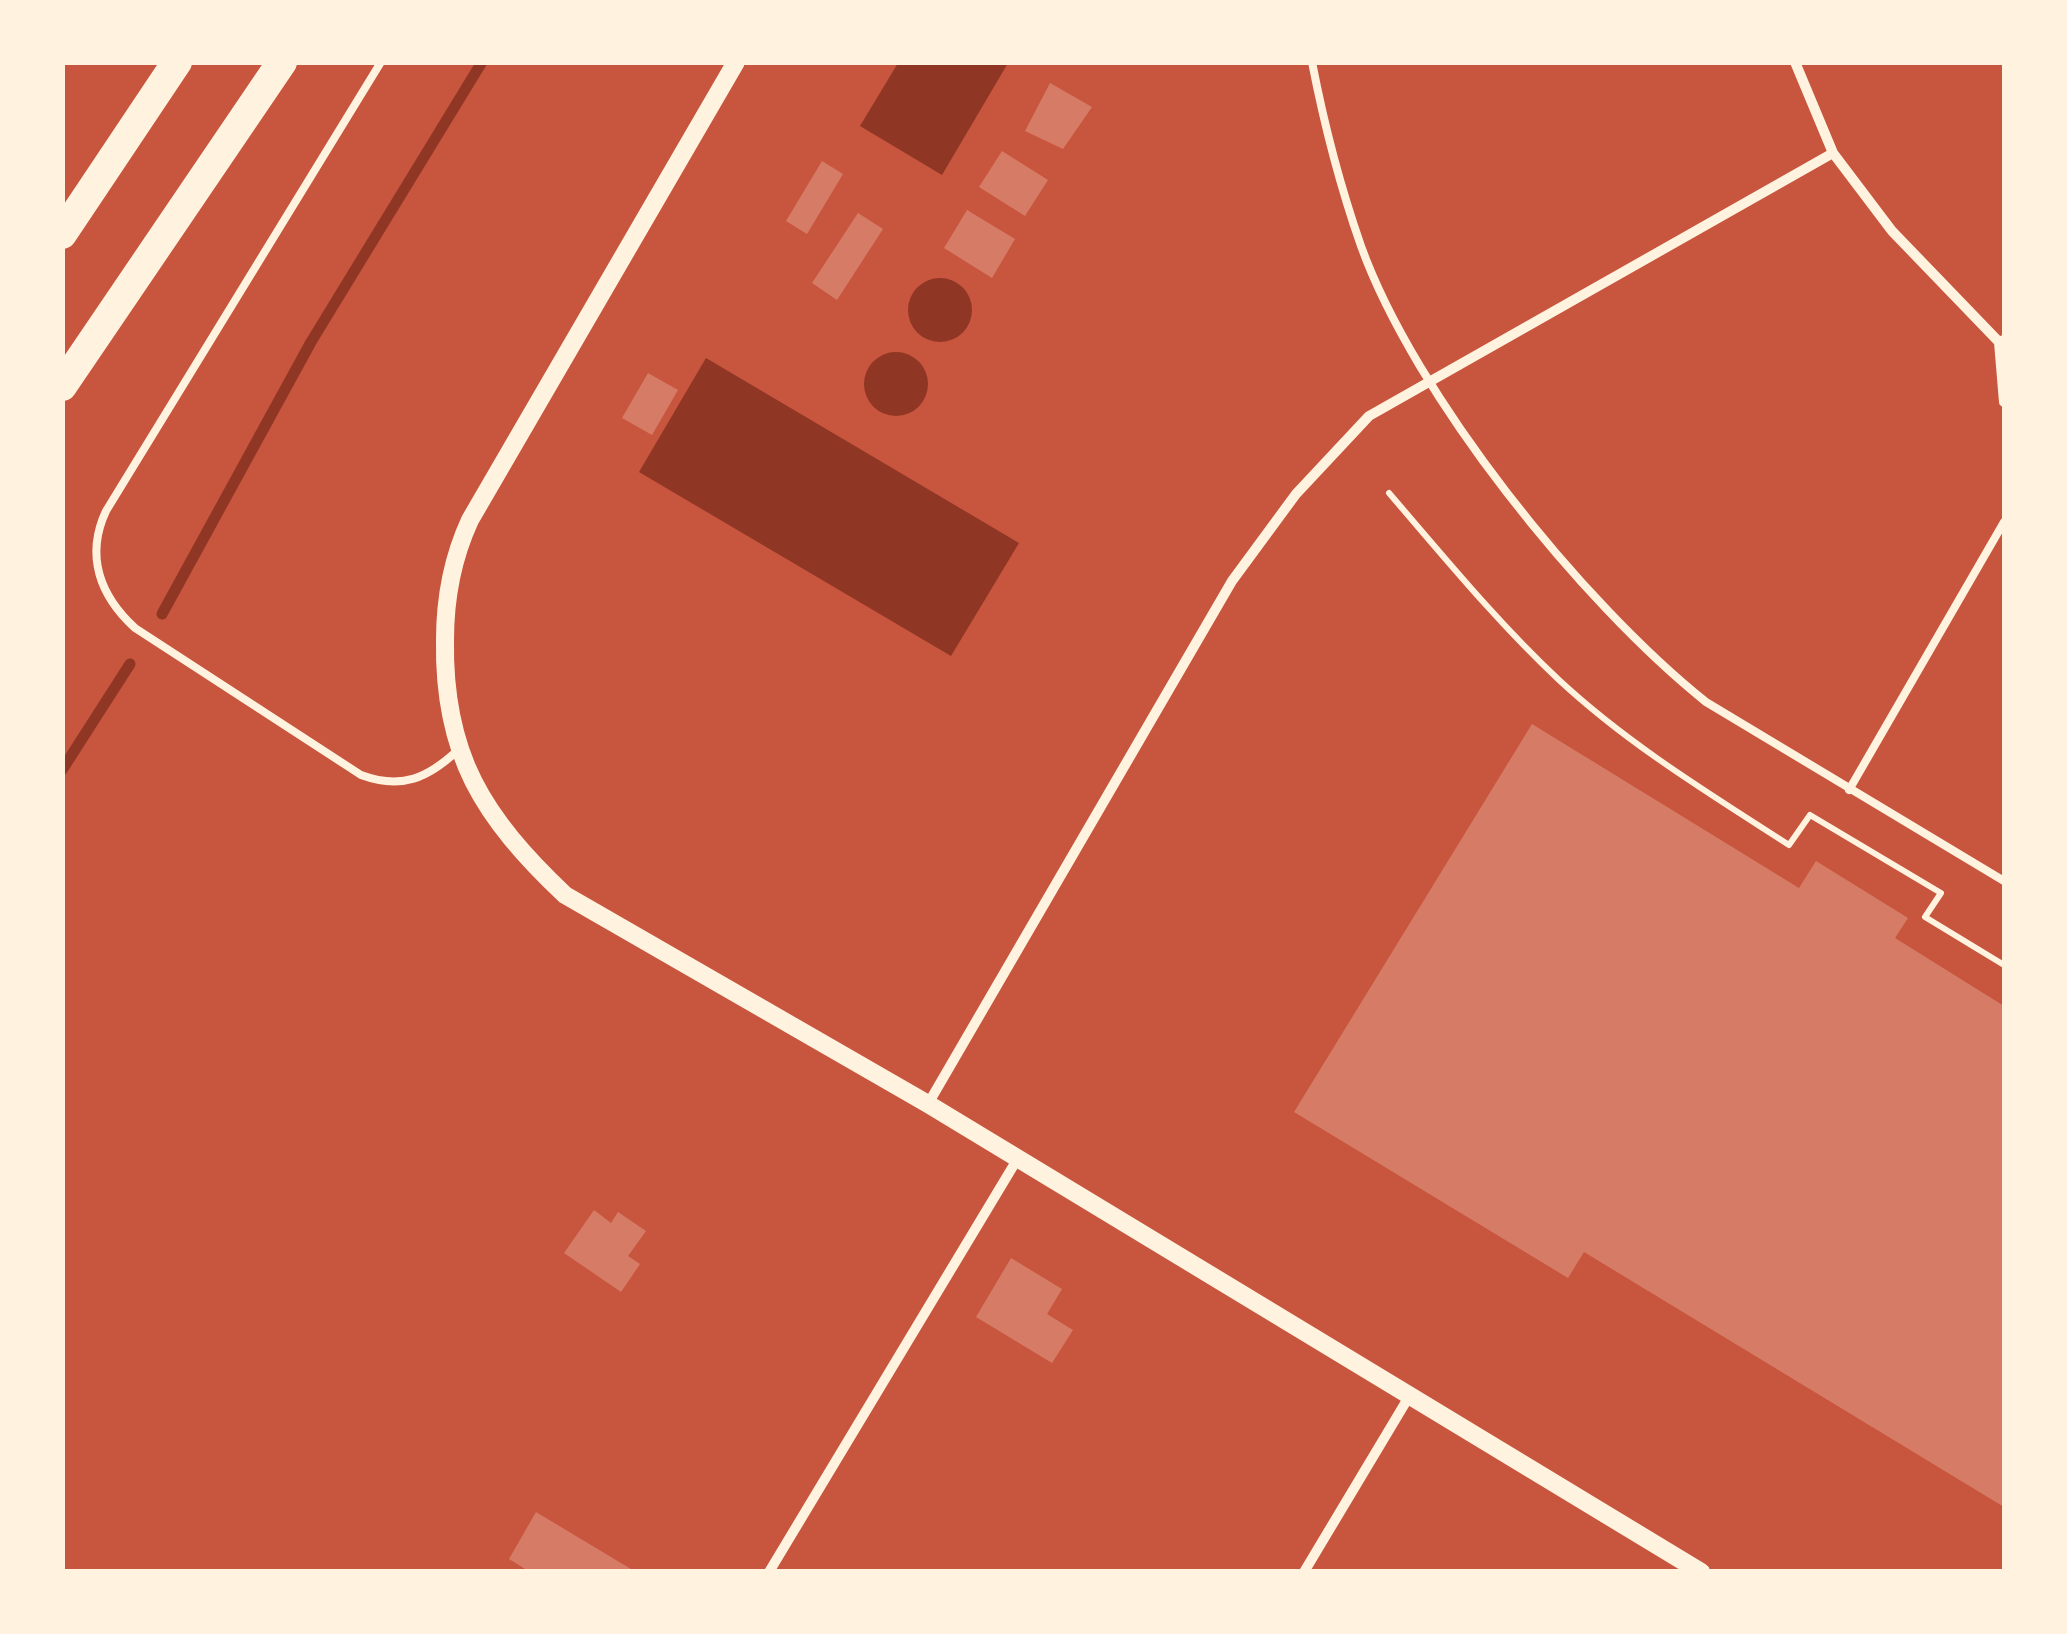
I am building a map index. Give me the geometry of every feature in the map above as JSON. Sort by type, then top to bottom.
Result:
[{"type":"highway","points":[[62,234],[177,62]]},
{"type":"highway","points":[[62,386],[282,62]]},
{"type":"street","points":[[736,62],[464,534],[445,601],[444,692],[458,750],[480,796],[517,850],[565,894],[928,1104],[1701,1572]]},
{"type":"street","points":[[1795,62],[1833,153],[1892,230],[2002,341],[2004,402]]},
{"type":"street","points":[[928,1104],[1232,581],[1296,494],[1369,416],[1833,153]]},
{"type":"street","points":[[769,1572],[1018,1158]]},
{"type":"street","points":[[1304,1572],[1410,1395]]},
{"type":"lane","points":[[381,62],[106,511],[96,539],[98,572],[112,603],[135,628],[361,775],[384,782],[412,781],[426,776],[458,750]]},
{"type":"lane","points":[[1312,62],[1322,117],[1362,248],[1393,316],[1430,379],[1534,523],[1596,600],[1663,668],[1706,702],[2004,882]]},
{"type":"lane","points":[[1849,790],[2004,522]]},
{"type":"path","points":[[1390,493],[1478,596],[1560,680],[1646,753],[1790,845],[1810,815],[1940,893],[1925,917],[2004,964]]},
{"type":"shaded area","points":[[898,63],[1008,63],[942,175],[860,126]]},
{"type":"shaded area","points":[[940,278],[963,287],[972,310],[963,333],[940,342],[917,333],[908,310],[917,287]]},
{"type":"shaded area","points":[[896,352],[919,361],[928,384],[919,407],[896,416],[873,407],[864,384],[873,361]]},
{"type":"shaded area","points":[[706,358],[1019,543],[951,656],[639,472]]},
{"type":"building","points":[[1050,83],[1092,107],[1063,149],[1025,131]]},
{"type":"building","points":[[1002,151],[1048,180],[1025,216],[979,187]]},
{"type":"building","points":[[822,161],[843,174],[807,234],[786,221]]},
{"type":"building","points":[[967,210],[1015,239],[992,278],[944,248]]},
{"type":"building","points":[[858,213],[883,229],[837,300],[812,283]]},
{"type":"building","points":[[648,373],[678,390],[652,435],[622,418]]},
{"type":"building","points":[[1532,724],[1799,888],[1816,861],[1908,918],[1895,938],[2004,1006],[2004,1507],[1584,1252],[1568,1278],[1294,1112]]},
{"type":"building","points":[[594,1210],[611,1223],[618,1212],[646,1231],[628,1256],[640,1264],[621,1292],[564,1253]]},
{"type":"building","points":[[1011,1258],[1062,1289],[1047,1314],[1073,1330],[1052,1363],[976,1317]]},
{"type":"building","points":[[536,1512],[636,1572],[530,1572],[509,1559]]},
{"type":"waterway","points":[[162,614],[311,342],[482,62]]},
{"type":"waterway","points":[[62,770],[130,664]]}]
